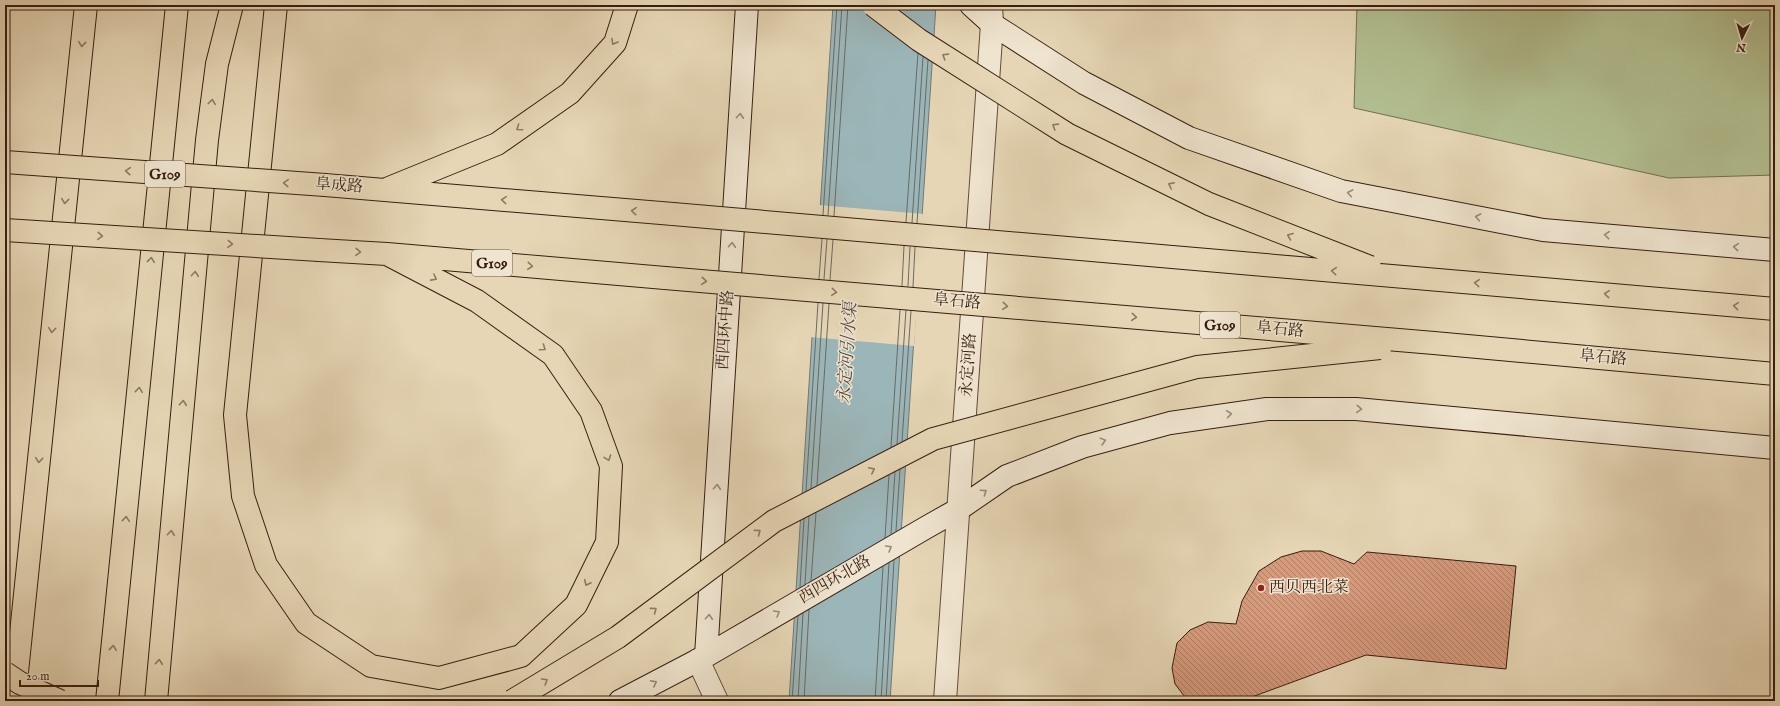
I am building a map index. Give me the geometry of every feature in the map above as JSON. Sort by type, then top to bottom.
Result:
[{"type":"highway","points":[[14,701],[86,5]]},
{"type":"highway","points":[[107,701],[177,5]]},
{"type":"highway","points":[[156,701],[207,140],[217,64],[232,5]]},
{"type":"highway","points":[[276,5],[235,415],[243,496],[266,566],[306,623],[371,666],[438,678],[521,656],[576,605],[607,542],[611,466],[591,411],[553,355],[477,300],[387,254]]},
{"type":"highway","points":[[384,190],[497,144],[570,93],[615,43],[627,5]]},
{"type":"highway","points":[[873,5],[919,40],[1067,134],[1209,204],[1392,276]]},
{"type":"highway","name":"阜成路","points":[[5,162],[325,185],[1392,276]]},
{"type":"highway","name":"G109","points":[[5,230],[387,254]]},
{"type":"highway","name":"阜石路","points":[[387,254],[1434,343],[1775,374]]},
{"type":"highway","name":"G109","points":[[1392,276],[1775,309]]},
{"type":"highway","points":[[512,701],[618,637],[774,521],[933,439],[1197,367],[1434,343]]},
{"type":"highway","points":[[5,672],[20,683],[60,701]]},
{"type":"main road","name":"西四环中路","points":[[702,658],[747,5]]},
{"type":"main road","points":[[970,5],[992,14],[1084,82],[1189,138],[1341,191],[1543,230],[1775,250]]},
{"type":"main road","name":"永定河路","points":[[945,701],[992,14]]},
{"type":"main road","points":[[959,509],[1007,476],[1082,447],[1170,423],[1267,409],[1356,409],[1775,448]]},
{"type":"main road","name":"西四环北路","points":[[702,658],[959,509]]},
{"type":"main road","points":[[620,701],[702,658],[717,701]]},
{"type":"green space","points":[[1357,5],[1775,5],[1775,175],[1669,178],[1354,108]]},
{"type":"water","name":"永定河引水渠","points":[[833,5],[936,5],[890,701],[789,701]]},
{"type":"pier","points":[[818,205],[924,214],[914,346],[810,337]]},
{"type":"building","points":[[1302,551],[1321,551],[1354,564],[1367,552],[1516,566],[1506,669],[1366,655],[1241,701],[1188,701],[1175,684],[1172,668],[1177,643],[1190,630],[1208,622],[1236,624],[1242,601],[1259,571],[1281,557]]},
{"type":"place","name":"西贝西北菜","points":[[1261,588]]}]
